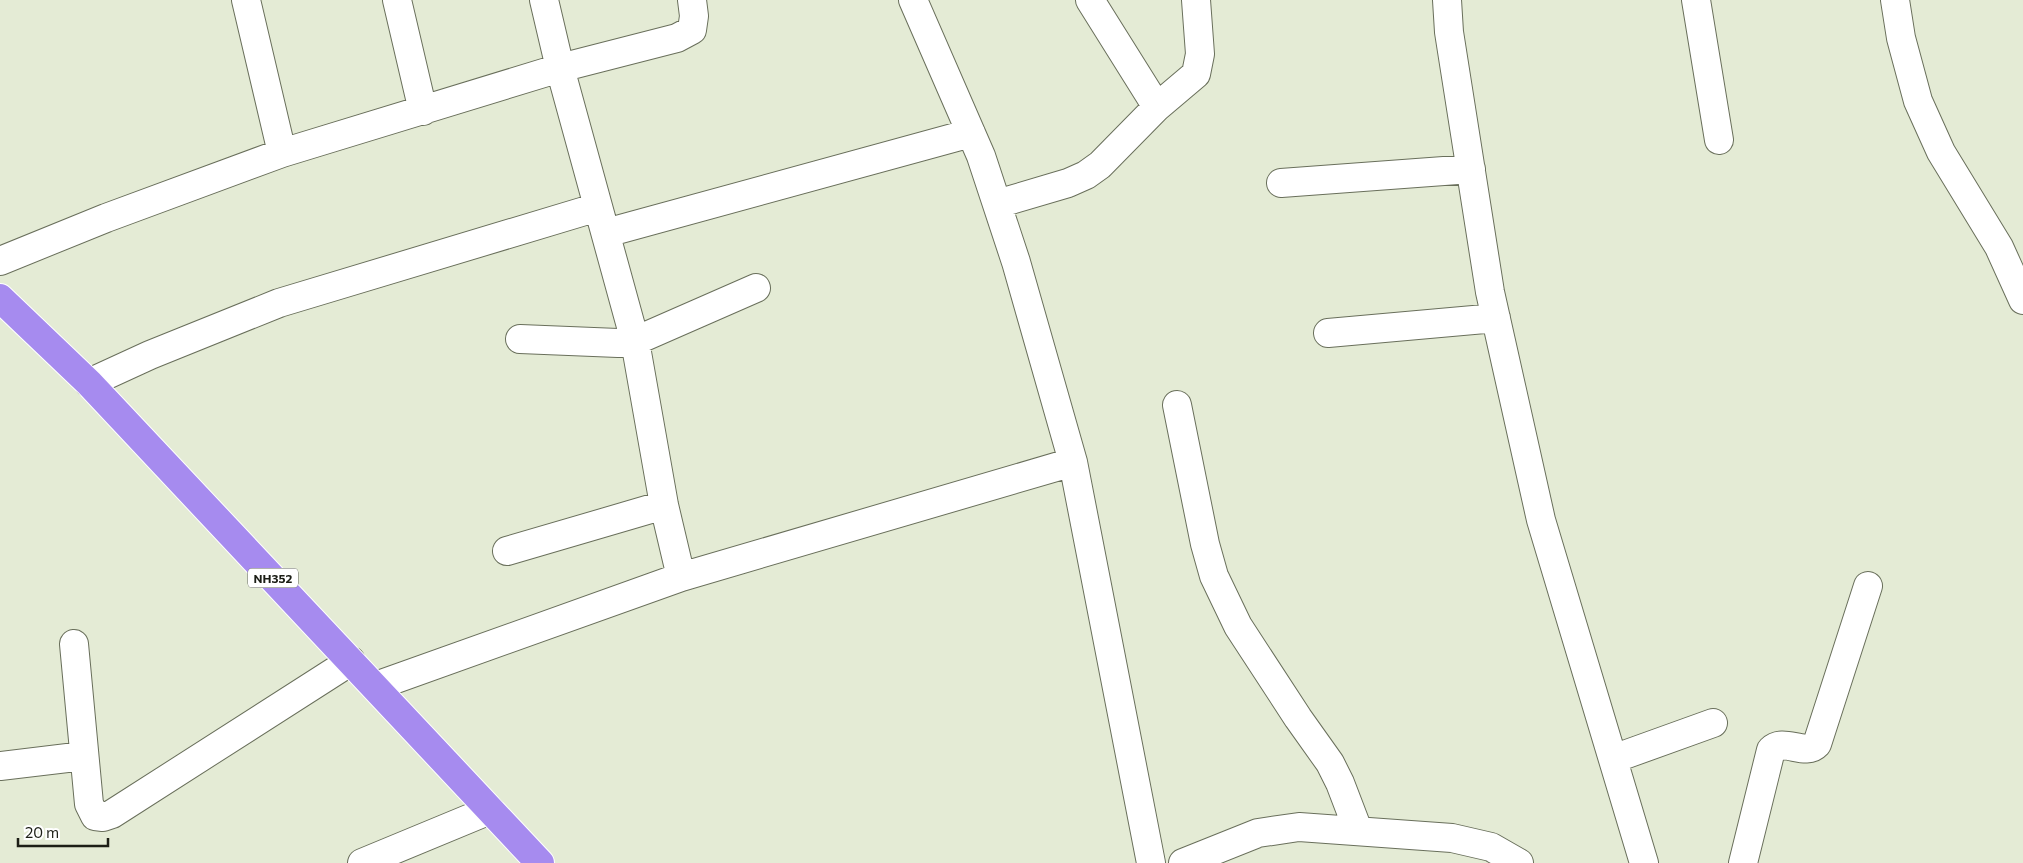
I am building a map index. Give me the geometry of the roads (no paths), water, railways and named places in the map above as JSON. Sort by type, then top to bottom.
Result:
[{"type":"highway","name":"NH352","points":[[0,298],[89,383],[376,686],[540,863]]},
{"type":"street","points":[[246,0],[282,153]]},
{"type":"street","points":[[396,0],[423,110]]},
{"type":"street","points":[[544,0],[560,68],[634,341],[664,504],[681,577]]},
{"type":"street","points":[[0,261],[106,218],[282,153],[560,68],[686,35],[692,30],[694,23],[692,0]]},
{"type":"street","points":[[913,0],[971,133],[997,204],[1016,262],[1072,462],[1151,863]]},
{"type":"street","points":[[1090,0],[1157,107]]},
{"type":"street","points":[[997,204],[1068,183],[1086,175],[1100,165],[1157,107],[1196,74],[1200,54],[1196,0]]},
{"type":"street","points":[[1447,0],[1448,32],[1496,318],[1541,520],[1644,863]]},
{"type":"street","points":[[1696,0],[1718,140]]},
{"type":"street","points":[[1895,0],[1901,38],[1918,101],[1941,152],[1998,247],[2023,300]]},
{"type":"street","points":[[606,232],[971,133]]},
{"type":"street","points":[[1281,183],[1471,169]]},
{"type":"street","points":[[89,383],[150,354],[279,303],[598,207]]},
{"type":"street","points":[[520,339],[618,343],[634,341],[756,288]]},
{"type":"street","points":[[1328,333],[1496,318]]},
{"type":"street","points":[[1177,405],[1206,544],[1218,585],[1238,626],[1330,763],[1340,783],[1358,830]]},
{"type":"street","points":[[376,686],[681,577],[1072,462]]},
{"type":"street","points":[[507,551],[664,504]]},
{"type":"street","points":[[1743,863],[1771,750],[1775,746],[1782,744],[1809,749],[1814,748],[1817,744],[1868,586]]},
{"type":"street","points":[[74,644],[89,804],[95,816],[103,817],[112,814],[351,661]]},
{"type":"street","points":[[1612,759],[1713,723]]},
{"type":"street","points":[[0,766],[84,756]]},
{"type":"street","points":[[362,863],[490,810]]},
{"type":"street","points":[[1183,863],[1258,834],[1299,827],[1452,838],[1491,847],[1519,863]]}]
